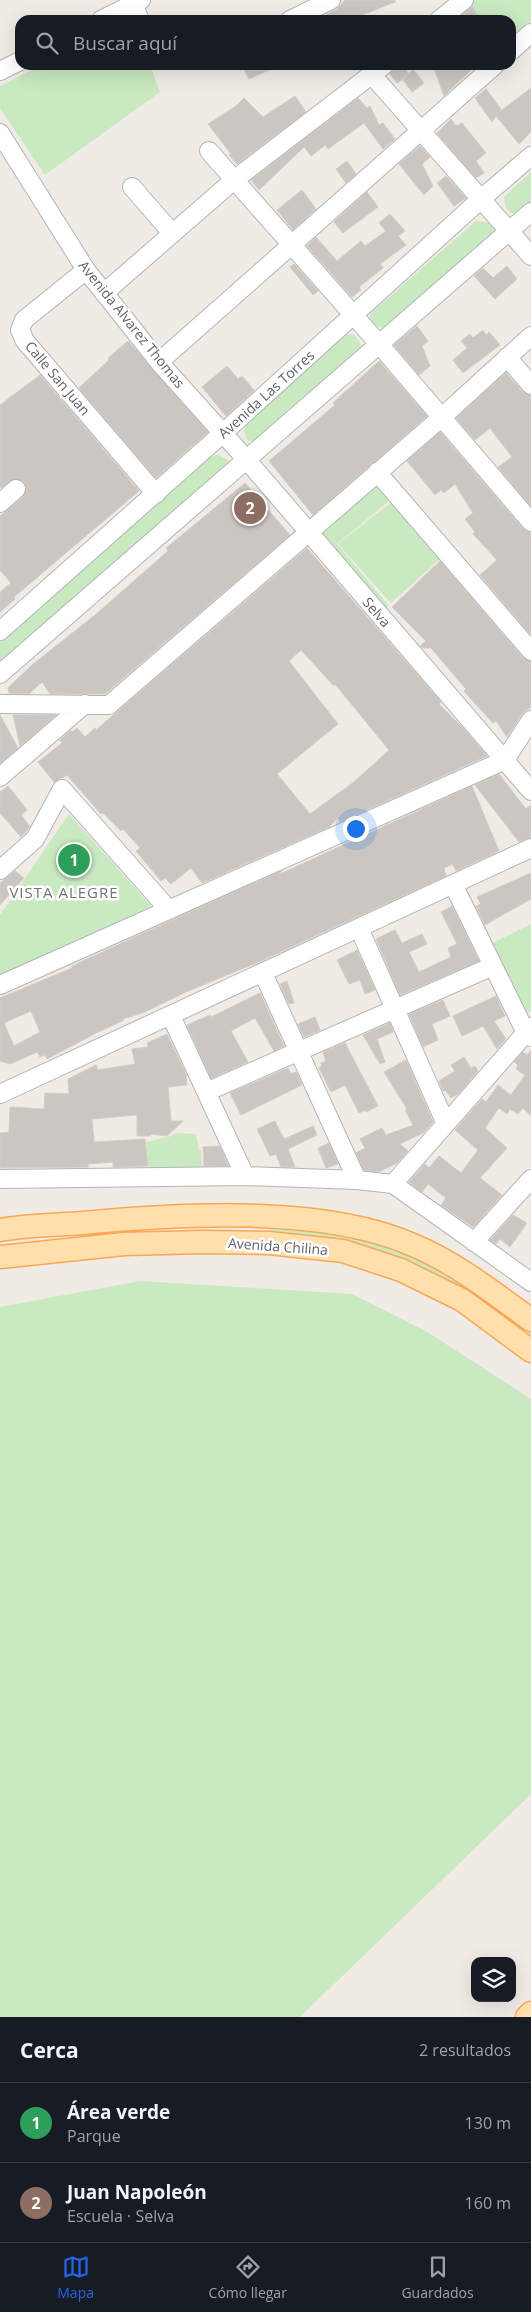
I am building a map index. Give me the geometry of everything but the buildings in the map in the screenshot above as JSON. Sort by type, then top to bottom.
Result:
[{"type":"main road","name":"Avenida Chilina","points":[[0,1230],[122,1219],[217,1217],[280,1217],[349,1225],[413,1245],[474,1279],[531,1320]]},
{"type":"main road","name":"Avenida Chilina","points":[[0,1257],[124,1244],[203,1242],[269,1243],[343,1251],[400,1270],[462,1300],[531,1351]]},
{"type":"main road","points":[[527,2017],[531,2013]]},
{"type":"street","points":[[300,15],[331,0]]},
{"type":"street","points":[[446,15],[464,0]]},
{"type":"street","points":[[110,15],[135,1],[139,15]]},
{"type":"street","points":[[516,46],[531,33]]},
{"type":"street","points":[[0,71],[15,64]]},
{"type":"street","points":[[104,293],[234,180],[378,70],[420,130],[531,256]]},
{"type":"street","points":[[159,362],[488,70]]},
{"type":"street","name":"Avenida Alvarez Thomas","points":[[2,140],[86,270],[159,362],[223,434]]},
{"type":"street","points":[[209,151],[380,344],[531,522]]},
{"type":"street","name":"Avenida Las Torres","points":[[0,631],[156,494],[481,199],[531,156]]},
{"type":"street","points":[[132,187],[172,233]]},
{"type":"street","points":[[0,674],[531,212]]},
{"type":"street","name":"Calle San Juan","points":[[86,270],[24,320],[20,330],[25,341],[156,494]]},
{"type":"street","points":[[0,704],[109,705],[442,417],[531,336]]},
{"type":"street","points":[[507,358],[531,385]]},
{"type":"street","name":"Selva","points":[[223,434],[531,791]]},
{"type":"street","points":[[377,472],[531,650]]},
{"type":"street","points":[[0,503],[16,489]]},
{"type":"street","points":[[0,778],[85,704]]},
{"type":"street","points":[[0,985],[505,760],[531,720]]},
{"type":"street","points":[[0,870],[35,839],[62,789],[169,910]]},
{"type":"street","points":[[0,1094],[531,848]]},
{"type":"street","points":[[392,1184],[529,1032],[493,966],[453,884]]},
{"type":"street","points":[[359,928],[446,1124]]},
{"type":"street","points":[[206,1092],[493,966]]},
{"type":"street","points":[[263,973],[357,1180]]},
{"type":"street","points":[[171,1016],[245,1176]]},
{"type":"street","points":[[0,1179],[245,1176],[357,1180],[392,1184],[531,1282]]},
{"type":"street","points":[[474,1242],[531,1179]]},
{"type":"green space","points":[[476,0],[531,0],[531,26],[516,39],[516,15],[477,15],[469,4]]},
{"type":"green space","points":[[32,70],[152,70],[160,92],[45,175],[0,108],[0,86]]},
{"type":"green space","points":[[531,172],[531,201],[517,213],[511,213],[506,208],[504,197]]},
{"type":"green space","points":[[476,221],[491,223],[496,229],[494,241],[386,329],[371,324],[370,314]]},
{"type":"green space","points":[[347,334],[354,335],[362,350],[258,441],[248,441],[244,432],[245,424]]},
{"type":"green space","points":[[218,455],[228,460],[228,466],[0,662],[0,641],[209,457]]},
{"type":"green space","points":[[373,480],[390,500],[337,544],[389,606],[382,612],[313,530]]},
{"type":"green space","points":[[393,501],[440,559],[391,603],[338,544]]},
{"type":"green space","points":[[69,814],[151,906],[106,928],[106,933],[86,936],[50,953],[43,961],[33,967],[0,975],[0,915]]},
{"type":"green space","points":[[531,924],[531,1011],[526,1014],[493,943]]},
{"type":"green space","points":[[176,1133],[196,1134],[199,1150],[201,1150],[202,1169],[149,1170],[146,1142],[168,1137]]},
{"type":"green space","points":[[271,1224],[345,1234],[428,1260],[531,1332],[531,1340],[433,1272],[343,1241],[271,1231]]},
{"type":"green space","points":[[140,1281],[352,1294],[429,1333],[531,1399],[531,1794],[300,2017],[0,2017],[0,1307]]},
{"type":"place","name":"Juan Napoleón","points":[[250,508]]},
{"type":"place","name":"Área verde","points":[[74,860]]},
{"type":"district","name":"VISTA ALEGRE","points":[[64,892]]}]
